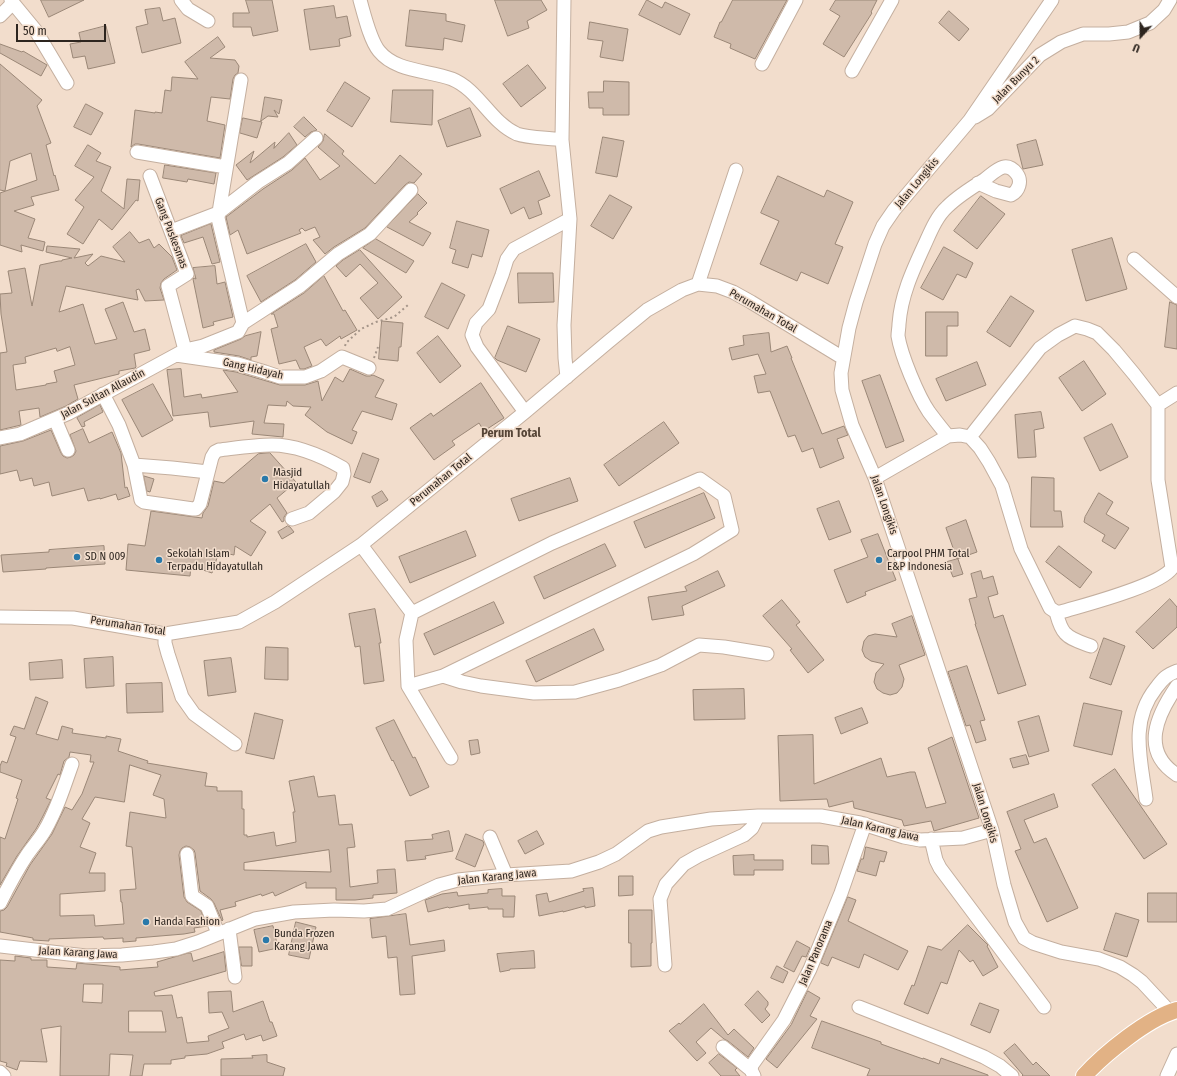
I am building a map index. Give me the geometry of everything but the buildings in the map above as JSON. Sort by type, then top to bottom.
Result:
[{"type":"main road","points":[[1084,1076],[1116,1046],[1146,1025],[1173,1011]]},
{"type":"street","points":[[181,0],[188,9],[208,21]]},
{"type":"street","points":[[360,0],[368,30],[378,51],[390,62],[453,80],[468,89],[503,125],[518,134],[562,140]]},
{"type":"street","points":[[564,0],[562,140],[570,219],[564,325],[567,377]]},
{"type":"street","points":[[762,64],[796,0]]},
{"type":"street","points":[[852,71],[892,0]]},
{"type":"street","name":"Jalan Longikis","points":[[1052,0],[970,120],[894,210],[883,226],[875,244],[849,328],[841,373],[842,390],[852,425],[875,478],[992,830],[1004,885],[1015,922],[1024,938],[1033,943],[1061,952],[1099,958],[1120,967],[1142,982],[1173,1011]]},
{"type":"street","name":"Jalan Bunyu 2","points":[[970,120],[988,109],[1040,55],[1061,42],[1083,34],[1128,32],[1150,22],[1164,10],[1170,0]]},
{"type":"street","points":[[0,16],[12,2],[36,31],[67,83]]},
{"type":"street","points":[[241,80],[218,218],[243,323]]},
{"type":"street","points":[[171,231],[218,213],[258,182],[288,163],[316,138]]},
{"type":"street","points":[[138,152],[226,167]]},
{"type":"street","points":[[698,284],[736,170]]},
{"type":"street","name":"Gang Puskesmas","points":[[150,176],[187,274],[168,286],[181,352]]},
{"type":"street","points":[[948,436],[928,411],[904,358],[898,335],[900,310],[911,273],[932,228],[946,208],[978,183]]},
{"type":"street","name":"Jalan Sultan Allaudin","points":[[0,438],[20,434],[69,414],[181,352],[203,346],[238,332],[243,323],[300,286],[338,254],[370,234],[411,190]]},
{"type":"street","points":[[526,412],[477,347],[472,335],[476,323],[489,309],[507,259],[514,249],[570,219]]},
{"type":"street","points":[[1134,259],[1177,297]]},
{"type":"street","name":"Perumahan Total","points":[[0,617],[73,618],[165,634],[239,622],[275,602],[361,545],[526,412],[647,310],[682,290],[698,284],[717,286],[745,298],[843,358]]},
{"type":"street","points":[[875,478],[948,436],[960,435],[970,437],[980,448],[1002,486],[1021,549],[1050,608],[1056,612],[1061,612],[1103,600],[1154,581],[1174,570],[1158,480],[1158,405],[1114,350],[1097,333],[1075,326],[1058,335],[1040,348],[970,437]]},
{"type":"street","name":"Gang Hidayah","points":[[181,352],[238,364],[280,377],[305,377],[321,371],[342,357]]},
{"type":"street","points":[[342,357],[370,368]]},
{"type":"street","points":[[1158,405],[1177,393]]},
{"type":"street","points":[[103,394],[119,425],[134,466],[141,500],[143,502],[193,509],[196,508],[200,504],[212,457],[215,452],[219,450],[272,445],[292,448],[319,456],[343,468],[344,474],[342,482],[334,492],[309,513],[292,519]]},
{"type":"street","points":[[55,419],[68,450]]},
{"type":"street","points":[[134,466],[208,472]]},
{"type":"street","points":[[408,686],[443,676],[693,554],[732,530],[724,496],[700,479],[552,543],[412,613]]},
{"type":"street","points":[[361,545],[412,613],[406,640],[408,686],[451,758]]},
{"type":"street","points":[[1056,612],[1065,633],[1091,646]]},
{"type":"street","points":[[165,634],[165,643],[182,697],[194,714],[235,744]]},
{"type":"street","points":[[443,676],[481,686],[534,693],[575,692],[619,680],[661,665],[699,645],[724,647],[767,654]]},
{"type":"street","points":[[1146,799],[1138,745],[1139,727],[1144,709],[1153,692],[1164,678],[1177,671]]},
{"type":"street","points":[[1176,688],[1160,714],[1156,728],[1155,740],[1157,752],[1168,769],[1177,775]]},
{"type":"street","points":[[0,903],[27,855],[36,844],[52,817],[72,764]]},
{"type":"street","points":[[666,965],[660,899],[666,884],[675,872],[684,864],[744,835],[752,828],[758,816]]},
{"type":"street","name":"Jalan Karang Jawa","points":[[0,946],[86,956],[122,955],[176,949],[256,919],[294,912],[334,910],[364,911],[386,909],[439,885],[458,880],[571,871],[599,862],[616,854],[648,831],[661,827],[712,818],[821,816],[865,824],[904,837],[920,840],[963,838],[992,830]]},
{"type":"street","name":"Jalan Panorama","points":[[752,1074],[752,1065],[784,1020],[810,970],[841,893],[865,824]]},
{"type":"street","points":[[490,837],[506,875]]},
{"type":"street","points":[[931,839],[936,860],[940,868],[1044,1007]]},
{"type":"street","points":[[187,854],[192,896],[207,906],[223,931],[235,976]]},
{"type":"street","points":[[859,1007],[984,1057],[1000,1066],[1012,1076]]},
{"type":"street","points":[[723,1047],[752,1074]]},
{"type":"street","points":[[1168,1076],[1177,1054]]},
{"type":"street","points":[[0,1072],[4,1076]]},
{"type":"path","points":[[342,357],[346,343],[361,329],[376,322],[394,317],[408,305]]},
{"type":"place","name":"Masjid Hidayatullah","points":[[265,479]]},
{"type":"place","name":"SD N 009","points":[[77,557]]},
{"type":"place","name":"Sekolah Islam Terpadu Hidayatullah","points":[[159,560]]},
{"type":"place","name":"Carpool PHM Total E&P Indonesia","points":[[879,560]]},
{"type":"place","name":"Handa Fashion","points":[[146,922]]},
{"type":"place","name":"Bunda Frozen Karang Jawa","points":[[266,940]]},
{"type":"district","name":"Perum Total","points":[[511,434]]}]
